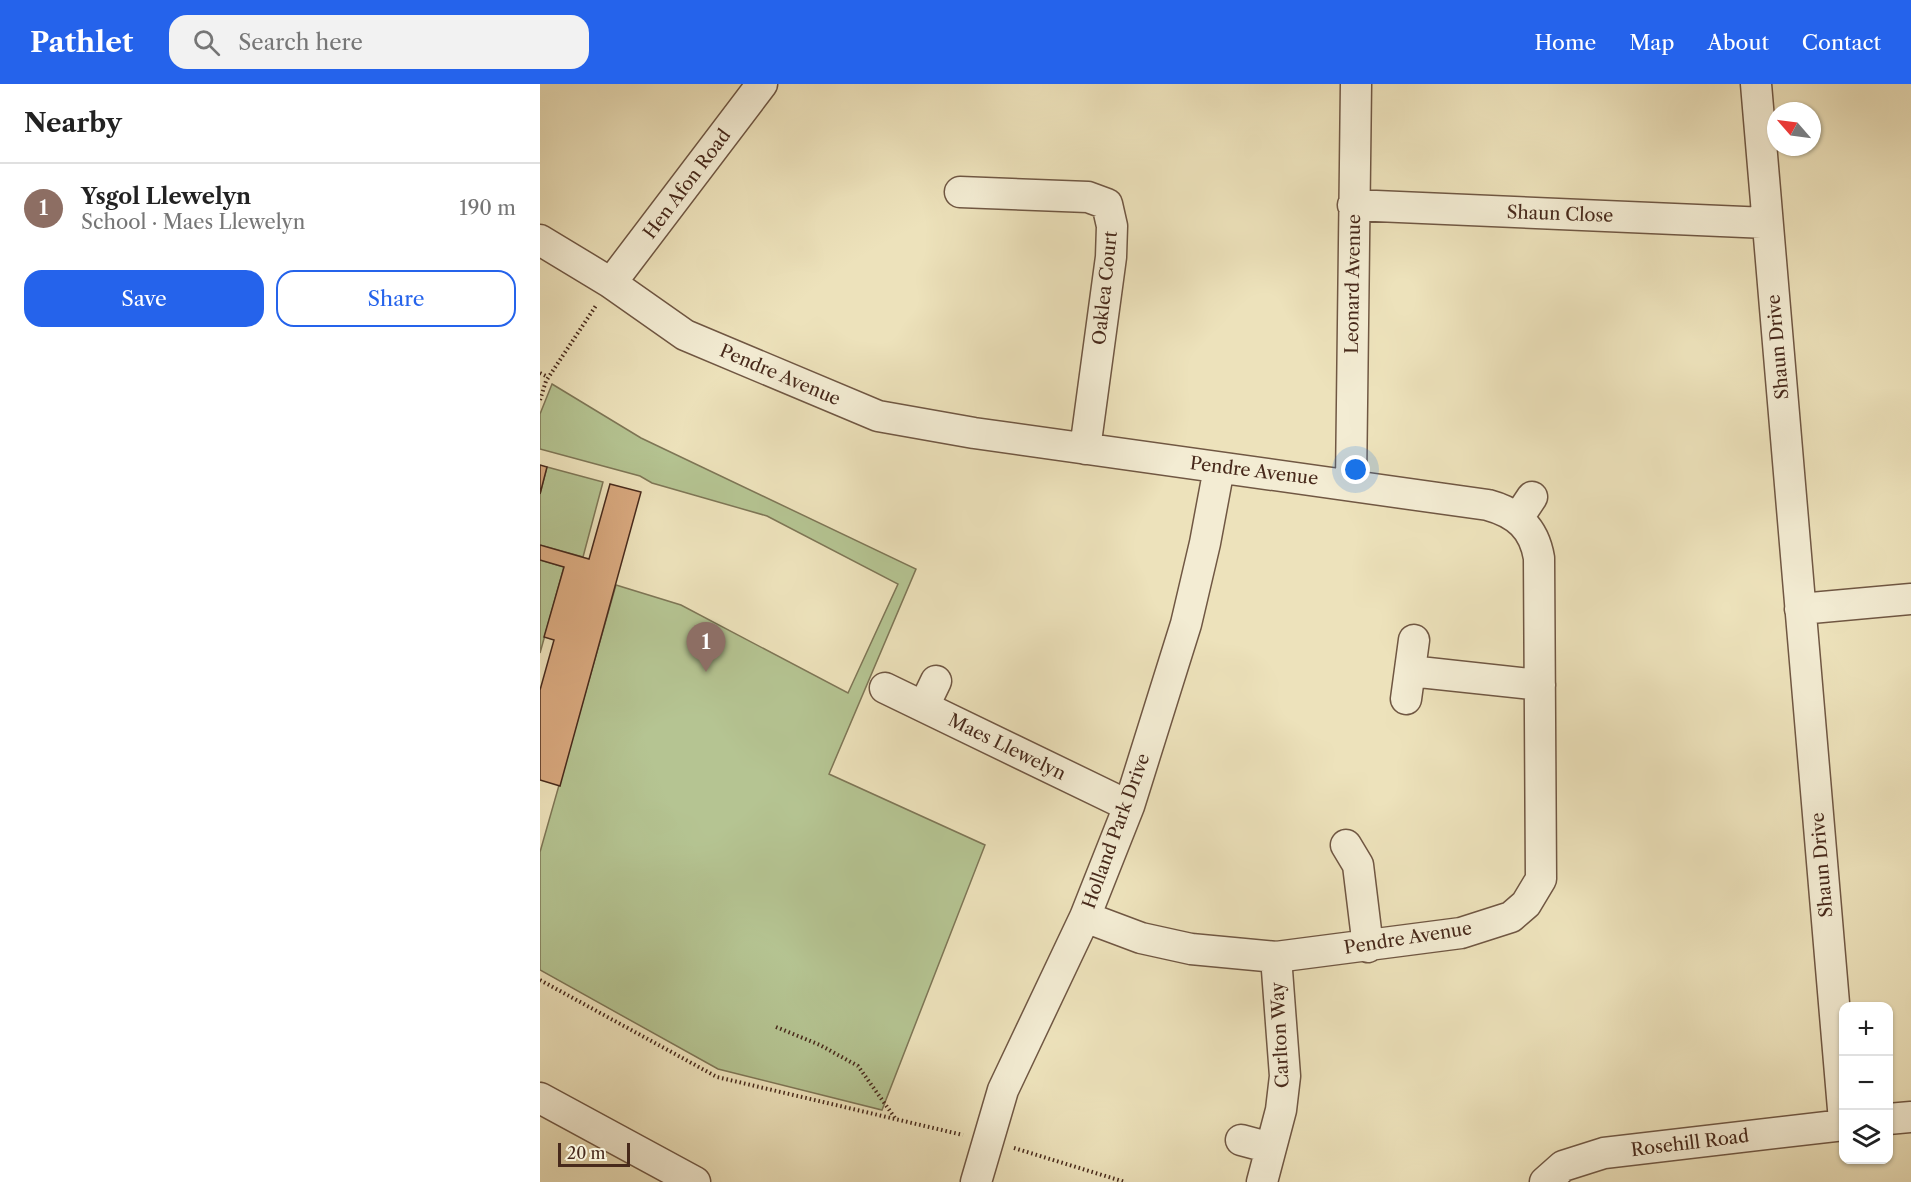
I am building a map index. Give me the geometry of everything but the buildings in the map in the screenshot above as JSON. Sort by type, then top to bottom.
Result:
[{"type":"street","name":"Hen Afon Road","points":[[611,283],[762,84]]},
{"type":"street","name":"Leonard Avenue","points":[[1351,483],[1356,84]]},
{"type":"street","name":"Shaun Drive","points":[[1756,84],[1843,1110]]},
{"type":"street","name":"Oaklea Court","points":[[960,192],[1088,197],[1107,204],[1112,226],[1111,257],[1085,449]]},
{"type":"street","name":"Shaun Close","points":[[1353,205],[1767,223]]},
{"type":"street","name":"Pendre Avenue","points":[[540,240],[611,283],[685,334],[878,416],[1219,468],[1351,483],[1504,509],[1525,507],[1539,558],[1541,879],[1526,903],[1511,917],[1461,933],[1368,947],[1276,957],[1191,949],[1141,938],[1085,917]]},
{"type":"street","name":"Holland Park Drive","points":[[976,1182],[1003,1090],[1085,917],[1129,806],[1186,624],[1205,543],[1219,468]]},
{"type":"street","points":[[1800,609],[1911,599]]},
{"type":"street","points":[[1414,640],[1408,685],[1540,685]]},
{"type":"street","name":"Maes Llewelyn","points":[[885,688],[930,694],[1129,806]]},
{"type":"street","points":[[1346,845],[1358,866],[1368,947]]},
{"type":"street","name":"Carlton Way","points":[[1262,1182],[1281,1110],[1285,1076],[1276,957]]},
{"type":"street","points":[[540,1098],[695,1182]]},
{"type":"street","points":[[1893,1119],[1911,1117]]},
{"type":"street","name":"Rosehill Road","points":[[1545,1182],[1563,1166],[1604,1153],[1839,1124]]},
{"type":"street","points":[[1241,1140],[1271,1148]]},
{"type":"path","points":[[540,400],[548,377],[611,283]]},
{"type":"path","points":[[540,373],[548,377]]},
{"type":"path","points":[[540,980],[717,1077],[988,1141],[1125,1182]]},
{"type":"path","points":[[776,1027],[820,1045],[858,1066],[896,1119]]},
{"type":"green space","points":[[552,384],[641,438],[916,569],[829,774],[985,845],[882,1110],[718,1069],[540,970],[540,852],[616,585],[681,605],[848,693],[898,584],[767,516],[652,483],[640,476],[540,449],[540,414]]},
{"type":"green space","points":[[547,467],[603,482],[583,557],[540,545],[540,494]]},
{"type":"green space","points":[[540,560],[564,567],[540,653]]},
{"type":"place","name":"Ysgol Llewelyn","points":[[706,672]]}]
